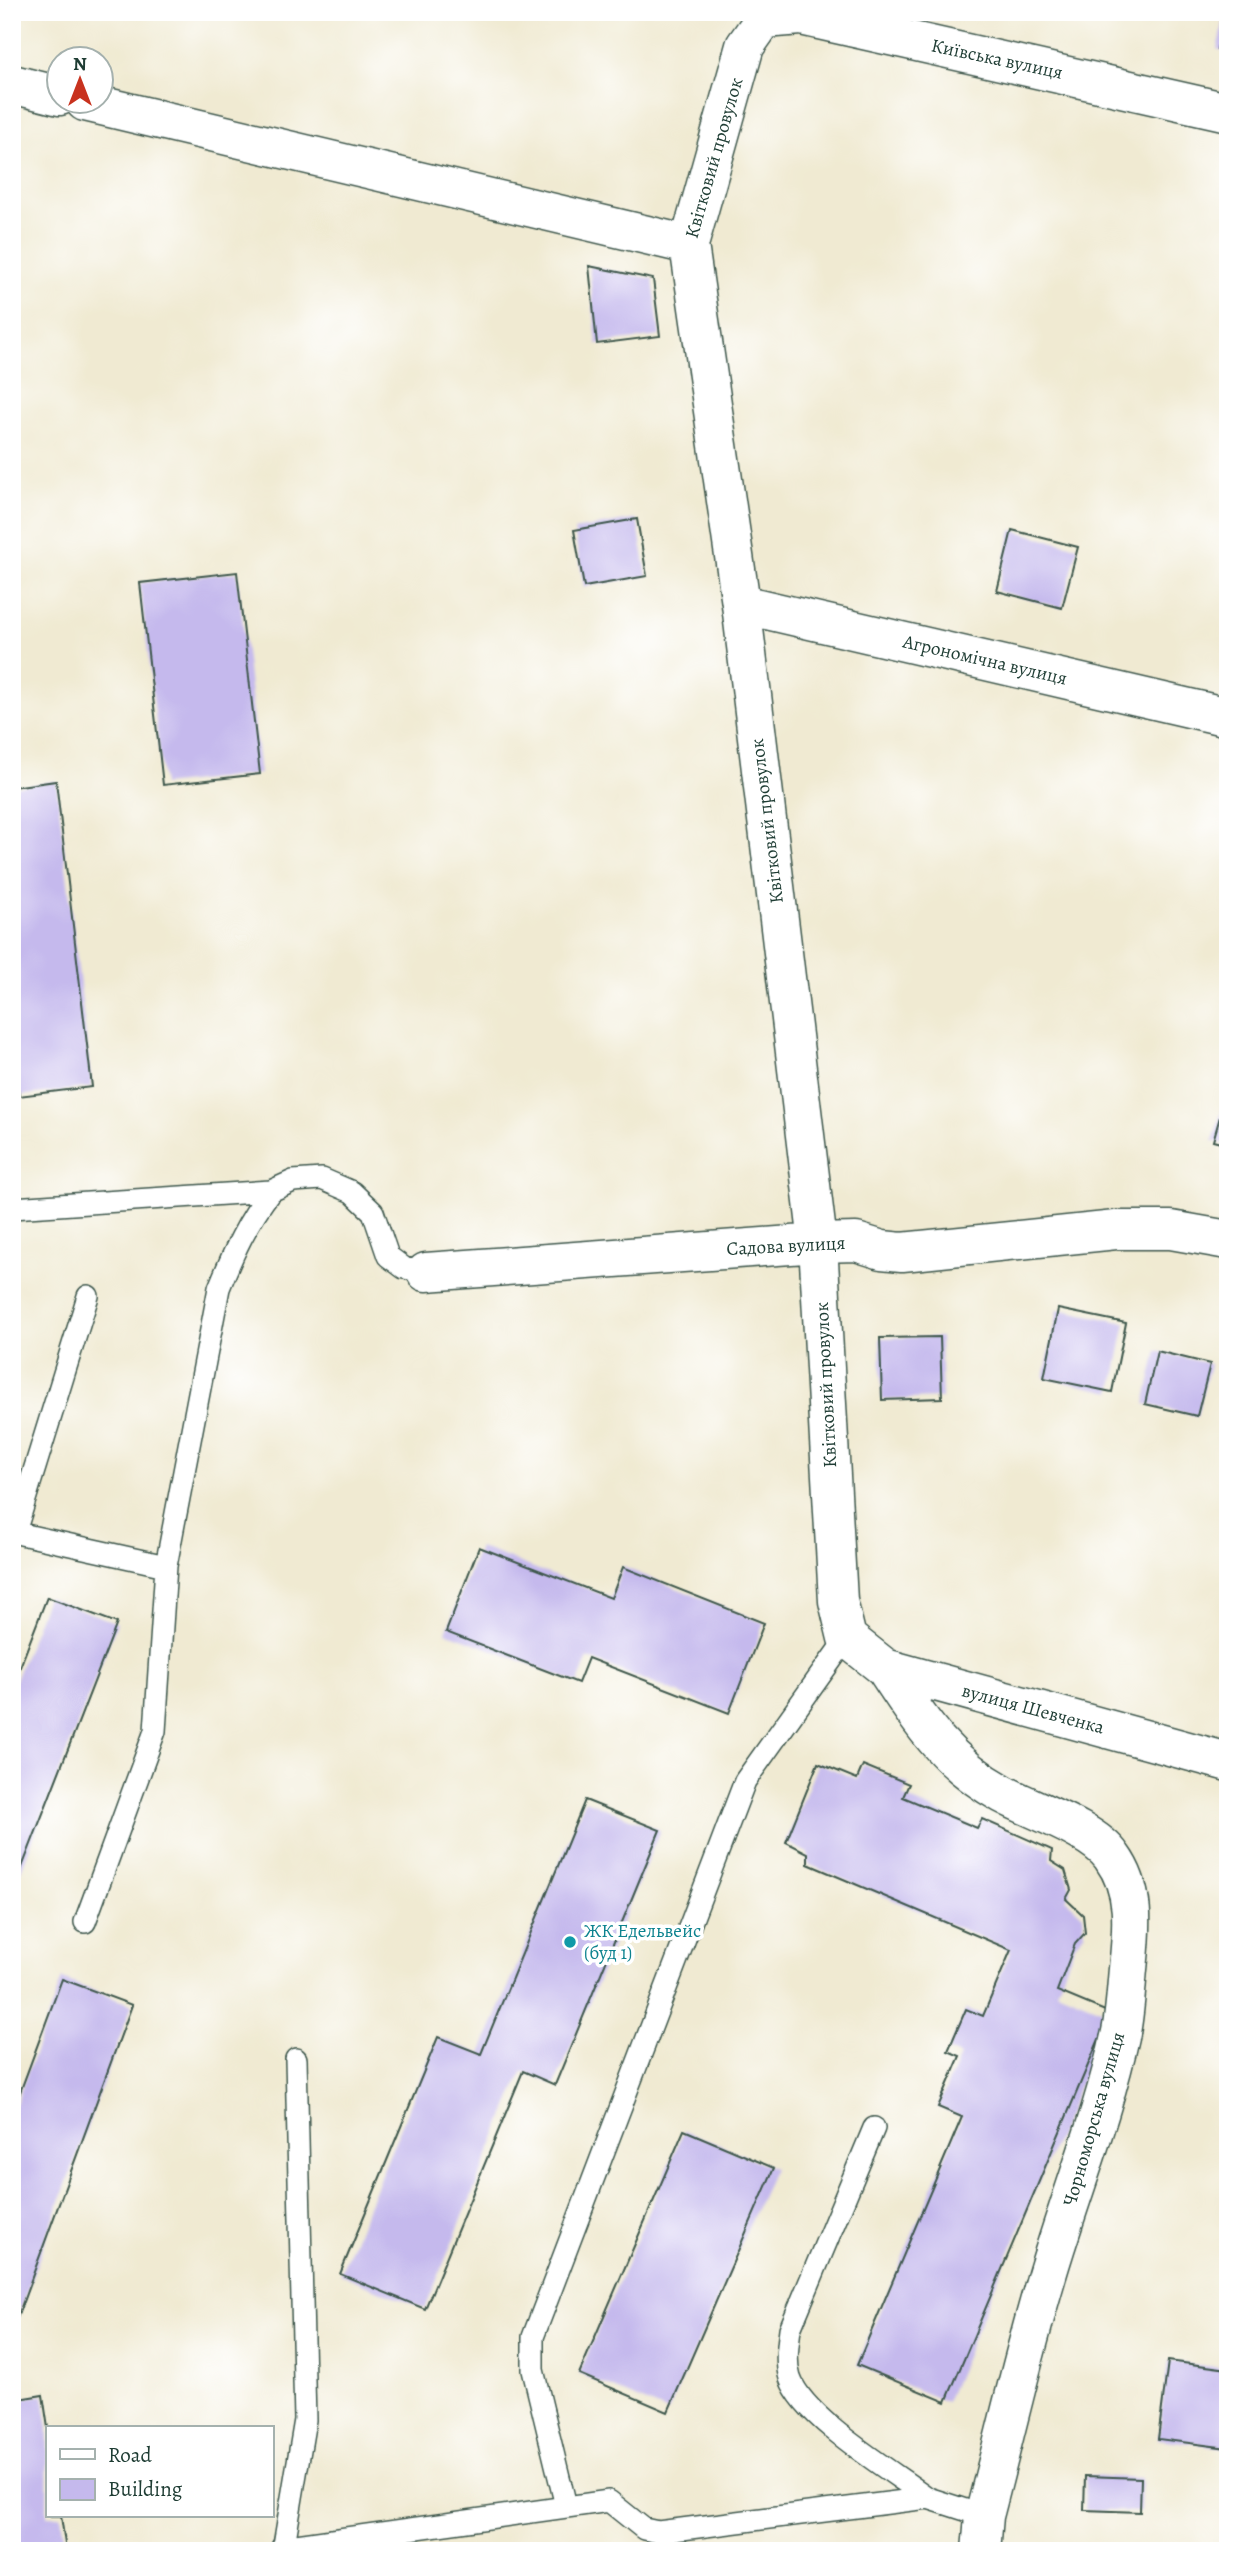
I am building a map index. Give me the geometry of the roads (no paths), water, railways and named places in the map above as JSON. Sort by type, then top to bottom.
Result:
[{"type":"street","name":"Київська вулиця","points":[[764,19],[801,16],[1228,111]]},
{"type":"street","name":"Квітковий провулок","points":[[764,19],[746,46],[689,245],[741,604],[818,1243],[838,1601],[846,1638]]},
{"type":"street","points":[[12,84],[46,92]]},
{"type":"street","points":[[116,109],[689,245]]},
{"type":"street","name":"Агрономічна вулиця","points":[[741,604],[1228,717]]},
{"type":"street","name":"Садова вулиця","points":[[426,1272],[818,1243],[856,1242],[882,1250],[902,1252],[1116,1230],[1171,1230],[1228,1240]]},
{"type":"street","name":"вулиця Шевченка","points":[[846,1638],[885,1668],[1228,1762]]},
{"type":"street","name":"Чорноморська вулиця","points":[[885,1668],[932,1737],[960,1764],[1002,1793],[1083,1832],[1112,1855],[1128,1886],[1133,1920],[1122,2029],[1103,2104],[1046,2276],[982,2533]]},
{"type":"lane","points":[[12,1208],[271,1191],[293,1181],[322,1179],[352,1192],[373,1212],[388,1256],[404,1268],[426,1272]]},
{"type":"lane","points":[[85,1922],[155,1731],[166,1566],[219,1288],[254,1213],[271,1191]]},
{"type":"lane","points":[[88,1296],[14,1532],[166,1566]]},
{"type":"lane","points":[[566,2506],[533,2370],[533,2337],[745,1781],[846,1638]]},
{"type":"lane","points":[[296,2059],[305,2420],[282,2549],[609,2501],[644,2529],[658,2532],[928,2498]]},
{"type":"lane","points":[[874,2128],[790,2329],[787,2355],[790,2378],[816,2416],[928,2498],[982,2533]]},
{"type":"place","name":"ЖК Едельвейс (буд 1)","points":[[570,1942]]}]
